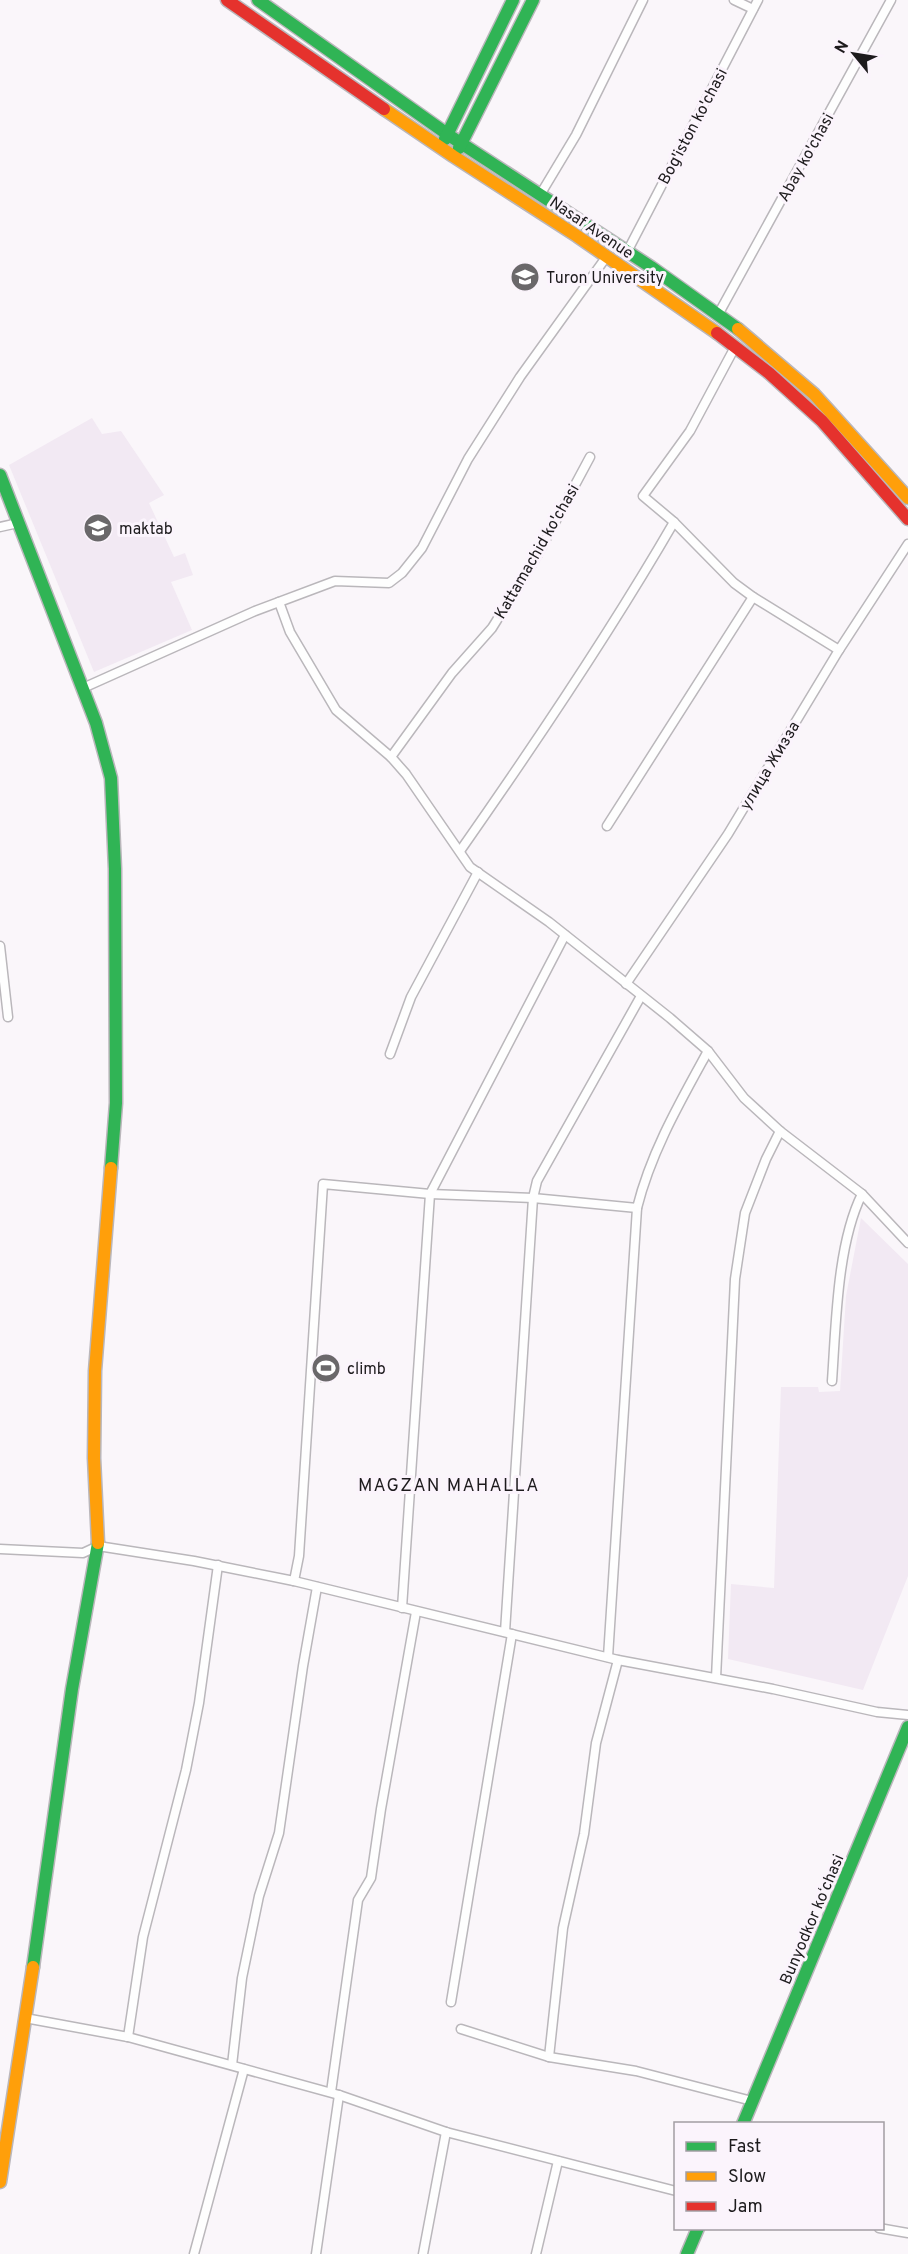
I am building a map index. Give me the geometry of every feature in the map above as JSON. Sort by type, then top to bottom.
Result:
[{"type":"main road","name":"Nasaf Avenue","points":[[227,0],[453,156],[698,318],[769,373],[822,421],[908,519]]},
{"type":"main road","name":"Nasaf Avenue","points":[[258,0],[448,133],[719,314],[782,364],[811,392],[840,421],[908,498]]},
{"type":"main road","points":[[440,147],[513,0]]},
{"type":"main road","points":[[453,156],[533,0]]},
{"type":"main road","points":[[0,475],[96,723],[111,778],[115,869],[116,1103],[95,1371],[94,1458],[98,1546],[72,1689],[47,1879],[0,2182]]},
{"type":"main road","name":"Bunyodkor koʻchasi","points":[[744,2122],[908,1727]]},
{"type":"main road","points":[[687,2254],[698,2230]]},
{"type":"street","points":[[540,195],[576,135],[643,0]]},
{"type":"street","points":[[734,0],[753,9]]},
{"type":"street","name":"Bog'iston ko'chasi","points":[[627,252],[758,0]]},
{"type":"street","name":"Abay ko'chasi","points":[[719,314],[891,0]]},
{"type":"street","points":[[82,688],[279,602],[335,581],[389,583],[402,573],[422,548],[468,459],[520,377],[607,256]]},
{"type":"street","points":[[735,347],[690,431],[643,496],[674,522],[734,583],[839,650]]},
{"type":"street","name":"Kattamachid ko'chasi","points":[[392,757],[452,673],[492,628],[538,554],[590,457]]},
{"type":"street","points":[[460,851],[554,717],[627,603],[674,522]]},
{"type":"street","points":[[0,527],[18,523]]},
{"type":"street","name":"улица Жизза","points":[[626,984],[728,834],[839,650],[908,544]]},
{"type":"street","points":[[607,826],[753,597]]},
{"type":"street","points":[[279,602],[290,632],[336,710],[392,757],[470,867],[565,935],[670,1018],[708,1052],[744,1098],[780,1131],[862,1194],[908,1243]]},
{"type":"street","points":[[390,1054],[411,997],[478,872]]},
{"type":"street","points":[[402,1608],[430,1194],[565,935]]},
{"type":"street","points":[[0,946],[8,1017]]},
{"type":"street","points":[[451,2002],[508,1633],[533,1198],[537,1180],[641,996]]},
{"type":"street","points":[[608,1657],[637,1208],[642,1187],[666,1127],[708,1052]]},
{"type":"street","points":[[716,1678],[735,1280],[745,1213],[766,1159],[780,1131]]},
{"type":"street","points":[[294,1581],[299,1556],[323,1184],[430,1194],[533,1198],[637,1208]]},
{"type":"street","points":[[832,1381],[839,1285],[853,1211],[862,1194]]},
{"type":"street","points":[[0,1549],[83,1553],[98,1546],[218,1565],[294,1581],[618,1660],[877,1712],[908,1715]]},
{"type":"street","points":[[128,2037],[142,1937],[186,1770],[199,1703],[218,1565]]},
{"type":"street","points":[[232,2065],[242,1978],[259,1896],[279,1833],[317,1587]]},
{"type":"street","points":[[316,2254],[358,1900],[372,1878],[381,1809],[416,1612]]},
{"type":"street","points":[[549,2057],[563,1928],[584,1834],[596,1743],[618,1660]]},
{"type":"street","points":[[25,2018],[128,2037],[335,2093],[446,2132],[674,2190]]},
{"type":"street","points":[[461,2029],[549,2057],[636,2071],[752,2101]]},
{"type":"street","points":[[194,2254],[244,2068]]},
{"type":"street","points":[[423,2254],[446,2132]]},
{"type":"street","points":[[536,2254],[558,2161]]},
{"type":"street","points":[[884,2230],[908,2234]]},
{"type":"shaded area","name":"maktab","points":[[92,418],[102,434],[121,431],[164,495],[149,503],[174,557],[185,553],[193,575],[171,582],[192,630],[94,672],[9,465]]},
{"type":"shaded area","points":[[861,1218],[908,1264],[908,1576],[863,1690],[728,1659],[731,1584],[774,1588],[781,1387],[818,1387],[819,1392],[840,1391],[846,1296]]},
{"type":"shaded area","name":"climb","points":[[320,1355],[332,1355],[332,1380],[320,1383]]},
{"type":"traffic: fast","points":[[258,0],[450,136],[651,267],[738,329]]},
{"type":"traffic: fast","points":[[445,139],[513,0]]},
{"type":"traffic: fast","points":[[459,148],[533,0]]},
{"type":"traffic: fast","points":[[0,475],[96,723],[111,778],[115,869],[116,1103],[111,1168]]},
{"type":"traffic: fast","points":[[33,1967],[72,1689],[98,1543]]},
{"type":"traffic: fast","points":[[744,2122],[908,1727]]},
{"type":"traffic: fast","points":[[687,2254],[697,2230]]},
{"type":"traffic: slow","points":[[384,109],[577,236],[717,333]]},
{"type":"traffic: slow","points":[[738,329],[814,394],[908,498]]},
{"type":"traffic: slow","points":[[98,1543],[94,1458],[95,1371],[111,1168]]},
{"type":"traffic: slow","points":[[0,2182],[33,1967]]},
{"type":"traffic: jam","points":[[227,0],[384,109]]},
{"type":"traffic: jam","points":[[717,333],[769,373],[822,421],[908,519]]},
{"type":"place","name":"Turon University","points":[[525,277]]},
{"type":"place","name":"maktab","points":[[98,528]]},
{"type":"place","name":"climb","points":[[326,1368]]},
{"type":"district","name":"MAGZAN MAHALLA","points":[[449,1485]]}]
